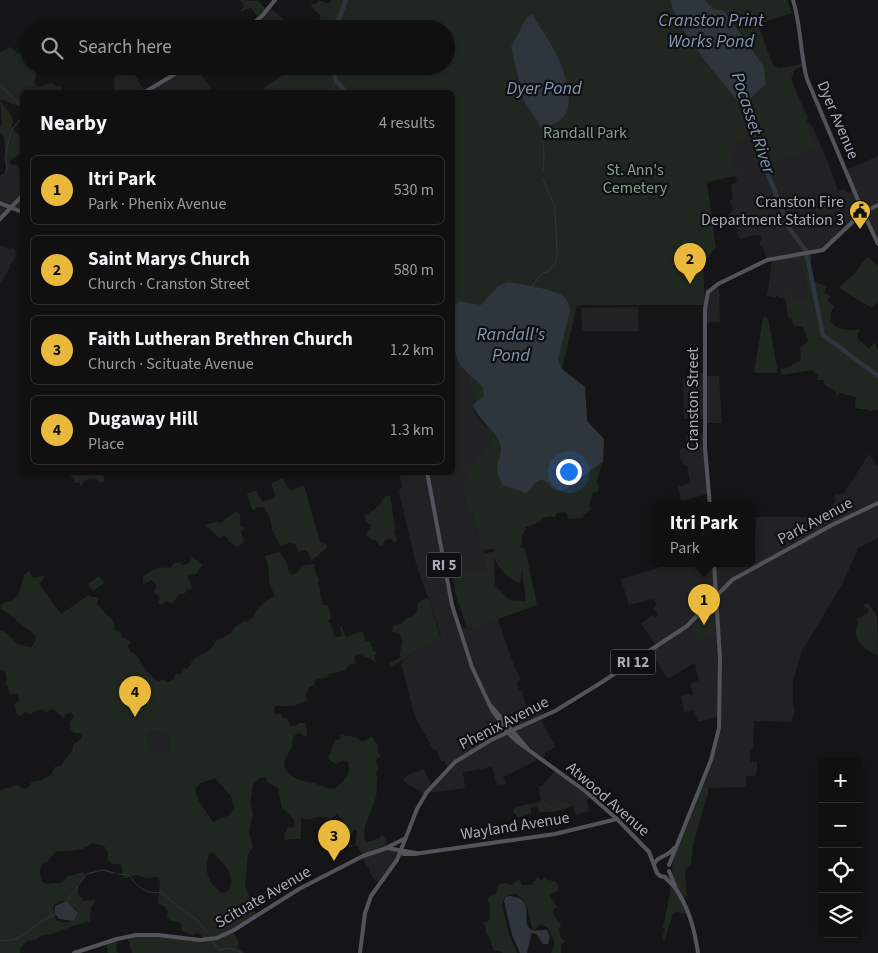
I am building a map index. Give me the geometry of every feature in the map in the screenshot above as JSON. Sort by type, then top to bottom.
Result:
[{"type":"main road","points":[[257,20],[275,0]]},
{"type":"main road","name":"Dyer Avenue","points":[[793,0],[802,60],[807,79],[878,244]]},
{"type":"main road","points":[[148,90],[173,75]]},
{"type":"main road","points":[[0,219],[20,198]]},
{"type":"main road","points":[[0,203],[20,211]]},
{"type":"main road","points":[[863,212],[878,205]]},
{"type":"main road","name":"Cranston Street","points":[[710,502],[705,448],[705,309],[708,292],[718,284],[767,260],[814,252],[826,248],[863,212]]},
{"type":"main road","name":"Atwood Avenue","points":[[428,475],[452,605],[472,667],[490,704],[510,732],[527,748],[585,791],[616,818],[649,852],[654,864]]},
{"type":"main road","name":"Park Avenue","points":[[716,596],[738,577],[832,525],[878,504]]},
{"type":"main road","points":[[669,865],[710,760],[719,728],[720,658],[714,567]]},
{"type":"main road","name":"Phenix Avenue","points":[[360,953],[367,905],[371,896],[397,860],[417,810],[427,792],[439,777],[454,762],[465,755],[492,740],[555,711],[599,684],[687,626],[716,596]]},
{"type":"main road","name":"Wayland Avenue","points":[[401,851],[416,853],[555,834],[616,818]]},
{"type":"main road","name":"Scituate Avenue","points":[[74,953],[117,938],[136,935],[158,935],[192,940],[217,938],[234,930],[299,889],[363,856],[387,848],[406,838]]},
{"type":"main road","points":[[654,864],[661,857],[669,854],[676,844]]},
{"type":"main road","points":[[387,848],[401,851]]},
{"type":"main road","name":"Atwood Avenue","points":[[649,852],[661,857]]},
{"type":"main road","name":"RI 5","points":[[661,857],[666,859],[669,865],[669,871],[675,887],[690,920],[698,953]]},
{"type":"main road","name":"RI 5","points":[[654,864],[656,873],[665,877],[675,887]]},
{"type":"main road","points":[[665,877],[669,871]]},
{"type":"shaded area","points":[[269,7],[284,20],[259,20]]},
{"type":"shaded area","points":[[116,75],[135,75],[144,90],[113,90]]},
{"type":"shaded area","points":[[168,75],[202,75],[212,90],[148,90],[169,77]]},
{"type":"shaded area","points":[[790,78],[808,117],[807,121],[812,126],[828,162],[838,191],[845,189],[848,193],[854,191],[846,170],[878,156],[878,243],[863,213],[827,247],[798,257],[803,271],[808,298],[789,303],[777,295],[775,298],[767,296],[772,259],[767,259],[763,248],[759,245],[762,236],[754,235],[740,239],[737,233],[738,230],[733,226],[730,227],[727,220],[728,215],[733,210],[730,201],[733,198],[731,189],[733,188],[730,185],[737,181],[723,146]]},
{"type":"shaded area","points":[[51,83],[58,87],[62,86],[62,90],[23,90],[25,87],[43,86]]},
{"type":"shaded area","points":[[16,164],[20,170],[20,210],[10,208],[0,219],[0,178],[6,173],[6,167]]},
{"type":"shaded area","points":[[2,245],[9,249],[14,248],[17,254],[0,283],[0,246]]},
{"type":"shaded area","points":[[717,284],[719,290],[720,322],[706,323],[707,295]]},
{"type":"shaded area","points":[[638,307],[639,331],[582,331],[581,308]]},
{"type":"shaded area","points":[[455,349],[460,366],[481,386],[481,398],[473,403],[475,413],[497,439],[473,477],[461,481],[468,510],[472,513],[480,539],[480,550],[484,550],[487,571],[462,574],[458,569],[456,572],[447,575],[449,588],[460,629],[467,629],[498,620],[516,671],[518,672],[520,680],[517,682],[519,690],[522,691],[526,706],[539,701],[544,716],[541,720],[556,747],[545,753],[545,756],[503,777],[506,784],[497,785],[492,767],[463,772],[465,788],[428,793],[426,795],[406,783],[403,779],[424,769],[431,785],[448,768],[444,761],[441,761],[436,750],[433,749],[415,717],[401,663],[417,648],[417,641],[420,641],[424,646],[441,638],[416,564],[399,492],[402,486],[399,475],[455,475]]},
{"type":"shaded area","points":[[705,373],[706,376],[719,376],[722,423],[706,423],[704,419],[684,419],[683,378],[687,379],[689,374]]},
{"type":"shaded area","points":[[705,433],[708,494],[681,501],[678,487],[690,483],[687,465],[684,465],[680,458],[680,449],[686,448],[686,435]]},
{"type":"shaded area","points":[[869,454],[878,466],[878,538],[858,548],[843,583],[802,651],[793,680],[793,707],[795,708],[792,722],[754,721],[753,748],[750,750],[750,761],[757,762],[757,771],[755,776],[746,776],[746,787],[712,788],[701,786],[714,749],[720,716],[698,722],[694,710],[684,712],[681,696],[688,693],[691,696],[693,693],[690,684],[699,680],[695,665],[694,663],[668,679],[650,652],[657,646],[641,624],[652,615],[656,618],[657,613],[653,608],[656,605],[654,599],[629,605],[621,579],[662,567],[755,567],[755,517],[821,517],[827,514],[827,508],[830,508],[835,502],[834,494],[844,493]]},
{"type":"shaded area","points":[[164,730],[167,733],[170,746],[167,750],[154,752],[150,750],[146,739],[150,733]]},
{"type":"shaded area","points":[[556,770],[591,796],[587,801],[589,811],[576,815],[573,806],[567,801],[555,800],[550,806],[540,796],[539,787]]},
{"type":"shaded area","points":[[387,848],[401,850],[380,883],[375,880],[369,871],[370,868],[361,858]]},
{"type":"green space","points":[[238,0],[258,1],[267,10],[259,18],[251,8],[242,12],[241,10],[244,7],[242,1]]},
{"type":"green space","name":"Randall Park","points":[[319,0],[329,4],[332,0],[787,0],[792,13],[758,24],[773,66],[779,68],[803,64],[803,66],[794,70],[791,77],[816,148],[761,167],[749,137],[728,147],[739,175],[707,182],[716,248],[703,263],[705,305],[577,306],[562,369],[585,387],[587,421],[604,439],[603,461],[597,481],[599,491],[593,493],[589,505],[591,510],[584,514],[583,518],[568,519],[566,513],[563,512],[557,513],[554,518],[551,516],[542,518],[540,522],[525,527],[520,547],[525,548],[537,605],[498,619],[498,621],[467,629],[455,592],[453,575],[486,571],[484,553],[494,552],[494,549],[480,550],[480,539],[472,513],[468,510],[461,481],[469,478],[467,471],[493,443],[455,343],[455,90],[264,90],[264,88],[282,75],[455,75],[455,20],[319,20],[321,16],[312,8],[311,4],[316,4]],"holes":[[[494,557],[501,569],[520,583],[522,569],[526,601],[509,600],[495,586]]]},
{"type":"green space","points":[[10,47],[18,54],[20,53],[20,75],[36,75],[34,82],[37,86],[24,87],[20,90],[18,96],[20,104],[18,106],[0,99],[0,52]]},
{"type":"green space","points":[[0,100],[13,118],[12,127],[20,136],[20,154],[10,160],[12,166],[6,167],[4,137],[0,134],[0,126],[2,124]]},
{"type":"green space","points":[[811,253],[812,260],[810,262],[814,281],[826,287],[824,293],[830,296],[828,301],[834,306],[831,320],[834,326],[842,329],[859,329],[857,338],[869,349],[875,342],[878,350],[878,410],[869,411],[855,407],[856,397],[839,393],[837,399],[836,391],[826,386],[823,380],[817,380],[818,375],[813,370],[781,375],[780,369],[791,367],[793,364],[801,361],[800,348],[808,341],[803,327],[793,325],[792,319],[788,317],[784,289],[788,289],[793,299],[797,301],[808,298],[803,270],[796,255]]},
{"type":"green space","points":[[867,257],[878,265],[878,302],[872,308],[839,288],[855,273]]},
{"type":"green space","points":[[765,316],[768,318],[778,373],[754,372],[763,318]]},
{"type":"green space","points":[[70,475],[103,475],[105,481],[100,483],[96,479],[90,478],[83,482],[82,486],[76,483]]},
{"type":"green space","points":[[283,478],[290,491],[304,485],[320,542],[326,543],[327,548],[311,560],[308,552],[304,550],[298,552],[295,544],[280,545],[264,507],[252,509],[247,494],[256,490],[262,501],[273,499],[275,494],[271,484]]},
{"type":"green space","points":[[390,495],[395,527],[394,532],[398,541],[385,540],[382,546],[376,540],[371,540],[366,534],[371,525],[365,521],[365,516],[380,505],[384,497]]},
{"type":"green space","points":[[237,511],[240,515],[240,525],[245,528],[241,531],[244,542],[237,547],[229,542],[227,537],[220,538],[205,525],[216,522],[221,523]]},
{"type":"green space","points":[[279,552],[287,563],[289,573],[292,575],[299,571],[301,566],[315,564],[314,568],[319,580],[323,605],[328,605],[331,618],[328,621],[333,629],[334,636],[342,636],[340,627],[342,627],[346,637],[362,631],[366,641],[370,641],[373,651],[377,652],[375,656],[376,663],[370,658],[357,654],[354,657],[356,663],[349,665],[344,671],[329,674],[327,678],[316,679],[314,685],[309,687],[306,694],[307,700],[294,706],[275,706],[274,708],[275,714],[281,714],[283,718],[287,719],[290,726],[306,723],[307,737],[298,733],[294,736],[293,745],[285,759],[284,766],[286,770],[296,778],[326,788],[336,788],[349,771],[348,762],[344,760],[335,764],[328,758],[335,740],[340,739],[341,735],[356,737],[362,741],[372,736],[374,742],[377,743],[378,752],[381,756],[376,760],[379,767],[376,774],[378,777],[376,794],[365,826],[364,837],[366,842],[379,839],[382,835],[385,838],[387,848],[364,856],[355,846],[357,832],[355,829],[349,836],[328,842],[338,833],[338,828],[343,822],[337,814],[330,819],[319,817],[301,819],[301,839],[285,841],[284,833],[287,831],[287,828],[294,827],[294,819],[282,808],[278,788],[267,782],[267,778],[261,777],[253,784],[250,803],[253,813],[249,831],[253,847],[248,854],[245,886],[256,915],[233,931],[239,942],[237,947],[245,953],[132,953],[127,936],[143,934],[205,939],[198,933],[192,935],[182,931],[182,926],[179,922],[170,921],[167,916],[168,911],[158,903],[160,881],[158,877],[148,878],[136,875],[124,878],[120,864],[112,864],[107,859],[108,852],[104,846],[93,843],[79,849],[55,852],[48,861],[41,865],[40,872],[42,881],[48,884],[61,883],[66,877],[83,872],[85,878],[78,884],[78,894],[84,901],[94,900],[95,902],[91,908],[90,921],[27,941],[20,949],[20,953],[0,953],[0,790],[18,785],[22,789],[27,788],[32,782],[43,780],[45,777],[50,776],[55,767],[61,766],[72,752],[73,745],[82,738],[80,733],[74,733],[71,730],[70,722],[74,717],[71,712],[65,715],[64,718],[52,709],[46,713],[42,709],[33,712],[31,715],[26,712],[20,716],[17,714],[14,704],[19,701],[18,696],[17,694],[9,694],[8,686],[5,683],[5,673],[3,670],[0,670],[0,630],[15,642],[24,646],[31,647],[36,640],[35,635],[2,609],[0,605],[12,601],[18,596],[24,575],[29,571],[33,578],[46,575],[39,584],[61,614],[89,595],[99,597],[97,604],[114,622],[115,631],[121,632],[122,638],[131,642],[128,646],[130,651],[137,656],[148,673],[158,681],[164,680],[167,682],[174,679],[175,674],[181,674],[182,668],[187,669],[194,659],[209,650],[216,641],[231,633],[243,621],[247,622],[260,607],[274,596],[265,556]],"holes":[[[164,730],[167,733],[170,746],[167,750],[154,752],[150,750],[146,739],[150,733]],[[215,778],[231,796],[234,808],[229,815],[213,822],[199,801],[195,791],[198,785]],[[210,853],[213,853],[228,871],[231,881],[227,892],[222,893],[217,890],[210,881],[207,870]],[[63,900],[76,910],[77,916],[75,920],[63,923],[56,920],[53,906]]]},
{"type":"green space","points":[[192,557],[202,565],[196,574],[189,574],[188,578],[192,589],[187,590],[184,594],[180,594],[172,603],[173,605],[166,601],[161,606],[158,602],[160,600],[159,596],[153,592],[156,590],[156,584],[152,580],[143,585],[143,577],[153,570],[171,568],[173,564],[179,562],[182,565],[186,564],[190,562]]},
{"type":"green space","points":[[99,576],[104,583],[93,591],[88,584]]},
{"type":"green space","points":[[428,598],[441,639],[423,646],[420,641],[417,641],[418,648],[403,660],[391,666],[390,662],[399,659],[402,641],[399,633],[392,632],[393,626],[403,623],[405,619],[413,616],[418,611],[417,604]]},
{"type":"green space","points":[[868,603],[877,616],[878,656],[863,647],[856,634],[858,622],[856,619],[868,613],[869,609],[863,606]]},
{"type":"green space","points":[[711,605],[714,606],[716,635],[698,640],[691,627]]},
{"type":"green space","points":[[701,786],[708,787],[708,793],[693,845],[691,864],[685,870],[687,896],[682,899],[688,912],[673,914],[664,941],[662,938],[665,930],[663,927],[670,894],[673,860]]},
{"type":"green space","points":[[540,796],[550,806],[555,800],[559,799],[562,802],[567,801],[572,806],[557,811],[544,812],[540,812],[538,806],[531,807],[531,813],[518,818],[513,811],[516,807],[539,802],[541,800]]},
{"type":"green space","points":[[537,877],[541,880],[545,877],[547,880],[555,881],[558,886],[558,891],[550,896],[554,900],[555,905],[558,906],[554,909],[553,914],[561,925],[559,930],[561,938],[565,942],[561,944],[561,953],[551,953],[555,943],[548,928],[540,924],[534,931],[526,906],[516,894],[507,896],[502,906],[510,937],[517,953],[494,951],[486,933],[485,925],[481,922],[486,922],[490,919],[487,899],[491,895],[496,894],[499,884],[507,883],[511,885],[519,879],[522,885],[531,885]]},
{"type":"green space","points":[[118,938],[116,949],[118,953],[108,953],[106,942]]},
{"type":"water","name":"Cranston Print Works Pond","points":[[671,0],[705,0],[712,8],[724,11],[764,67],[766,84],[742,106],[712,70],[689,38],[679,23]]},
{"type":"water","name":"Dyer Pond","points":[[532,14],[560,62],[566,78],[569,97],[567,112],[562,119],[542,128],[524,101],[511,47],[527,17]]},
{"type":"water","name":"Randall's Pond","points":[[508,282],[552,291],[563,296],[569,305],[570,311],[558,360],[562,369],[585,387],[587,421],[604,439],[603,461],[567,489],[561,491],[556,490],[542,480],[536,482],[526,493],[503,485],[497,471],[501,453],[500,443],[498,438],[478,415],[473,404],[484,396],[483,388],[461,367],[455,353],[455,306],[459,301],[481,305],[498,286]]},
{"type":"water","points":[[509,896],[523,901],[526,906],[528,927],[534,931],[547,930],[550,937],[548,944],[543,944],[536,934],[533,933],[527,953],[520,953],[512,935],[504,901]]},
{"type":"water","points":[[66,901],[78,913],[74,921],[59,919],[55,914],[55,906]]},
{"type":"waterway","name":"Pocasset River","points":[[338,20],[346,0]]},
{"type":"waterway","name":"Pocasset River","points":[[335,75],[336,80],[344,90]]},
{"type":"waterway","points":[[332,90],[336,80]]},
{"type":"waterway","points":[[0,86],[20,106]]},
{"type":"waterway","name":"Pocasset River","points":[[746,99],[751,111],[748,122],[789,228],[806,251]]},
{"type":"waterway","points":[[0,177],[5,174],[7,168],[5,158],[11,131],[20,120]]},
{"type":"waterway","points":[[542,128],[543,171]]},
{"type":"waterway","points":[[532,287],[537,279],[543,273],[548,272],[555,264],[557,253],[555,207],[543,180]]},
{"type":"waterway","name":"Pocasset River","points":[[807,256],[823,335],[878,376]]},
{"type":"waterway","points":[[66,901],[86,874],[103,870],[115,873]]},
{"type":"waterway","points":[[118,874],[129,875],[135,883],[147,891],[162,892],[177,906],[197,920],[207,933]]},
{"type":"waterway","points":[[0,940],[17,938],[55,914]]},
{"type":"waterway","points":[[212,941],[219,950],[230,948],[242,953]]},
{"type":"place","name":"Cranston Fire Department Station 3","points":[[860,230]]},
{"type":"place","name":"Saint Marys Church","points":[[690,284]]},
{"type":"place","name":"Itri Park","points":[[704,625]]},
{"type":"place","name":"Dugaway Hill","points":[[135,717]]},
{"type":"place","name":"Faith Lutheran Brethren Church","points":[[334,861]]},
{"type":"park label","name":"St. Ann's Cemetery","points":[[635,179]]}]
